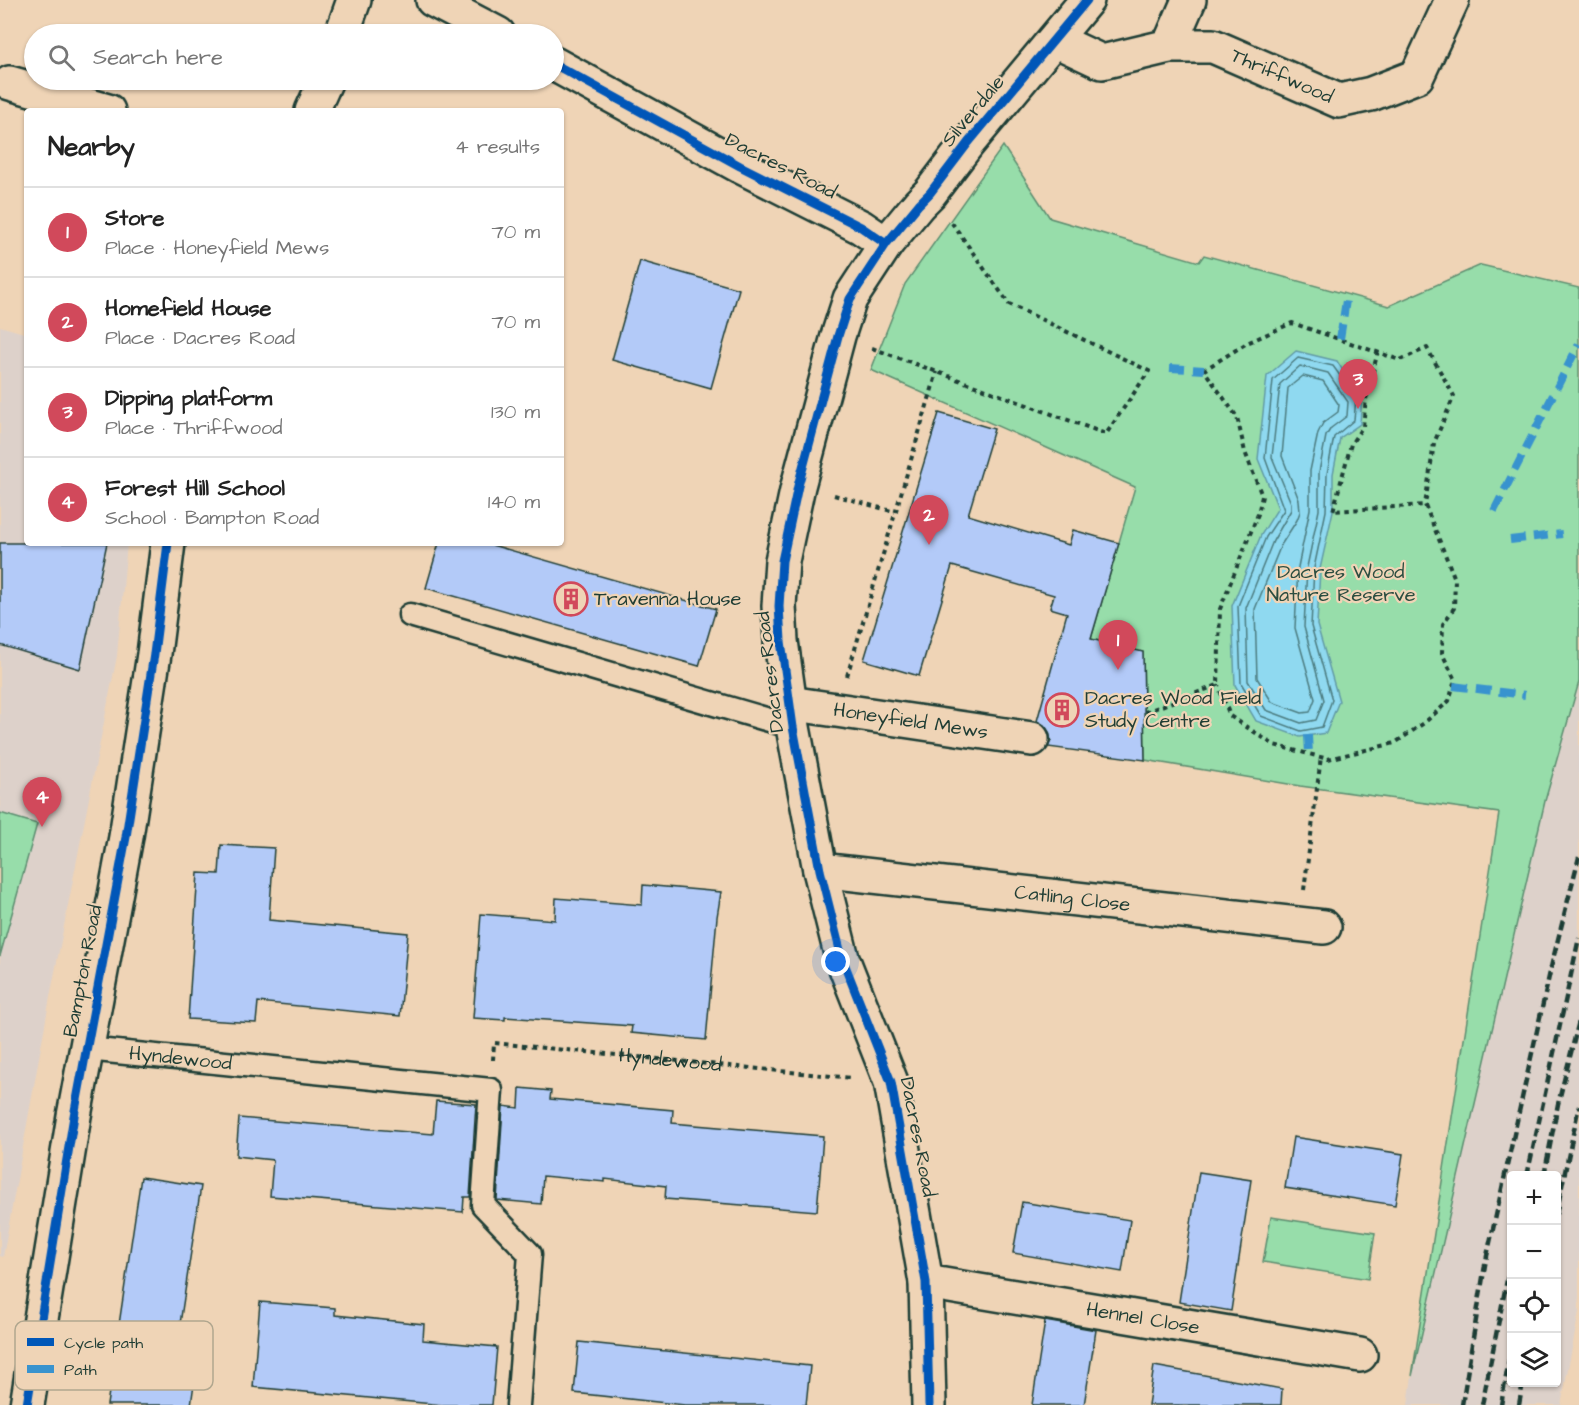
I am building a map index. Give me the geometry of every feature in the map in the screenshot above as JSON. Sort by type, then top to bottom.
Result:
[{"type":"street","points":[[346,24],[354,0]]},
{"type":"street","points":[[433,0],[479,24]]},
{"type":"street","name":"Silverdale","points":[[886,244],[1088,0]]},
{"type":"street","points":[[1169,46],[1189,0]]},
{"type":"street","name":"Thriffwood","points":[[1055,40],[1102,62],[1169,46],[1213,46],[1339,101],[1371,94],[1417,76],[1452,0]]},
{"type":"street","name":"Dacres Road","points":[[564,69],[740,166],[861,227],[886,244],[850,299],[838,336],[798,486],[782,561],[779,606],[781,641],[791,715],[820,870],[842,958],[891,1082],[926,1282],[929,1405]]},
{"type":"street","points":[[10,83],[24,87]]},
{"type":"street","points":[[34,90],[98,108]]},
{"type":"street","points":[[313,108],[321,90]]},
{"type":"street","name":"Bampton Road","points":[[41,1321],[87,1049],[126,837],[154,654],[168,546]]},
{"type":"street","name":"Honeyfield Mews","points":[[791,715],[838,709],[1032,739]]},
{"type":"street","name":"Catling Close","points":[[820,870],[1312,925]]},
{"type":"street","name":"Hennel Close","points":[[926,1282],[1360,1355]]},
{"type":"street","name":"Bampton Road","points":[[27,1405],[30,1390]]},
{"type":"lane","points":[[410,615],[791,715]]},
{"type":"lane","name":"Hyndewood","points":[[87,1049],[491,1090]]},
{"type":"lane","points":[[491,1090],[483,1205],[530,1254],[518,1405]]},
{"type":"path","points":[[838,336],[1106,434],[1149,371],[1009,304],[930,193]]},
{"type":"path","points":[[1292,323],[1378,351],[1400,360],[1427,348],[1454,396],[1434,443],[1425,505],[1455,579],[1454,608],[1443,624],[1442,653],[1455,680],[1449,701],[1424,723],[1395,743],[1328,759],[1274,745],[1230,716],[1218,685],[1220,609],[1258,514],[1262,496],[1245,452],[1237,417],[1204,370],[1247,343],[1292,323]]},
{"type":"path","points":[[1378,351],[1366,399],[1363,426],[1351,444],[1332,511],[1425,505]]},
{"type":"path","points":[[838,709],[937,372]]},
{"type":"path","points":[[798,486],[895,512]]},
{"type":"path","points":[[1145,712],[1218,685]]},
{"type":"path","points":[[1312,925],[1321,757]]},
{"type":"shaded area","points":[[0,326],[24,333],[24,546],[127,546],[117,656],[50,997],[3,1257],[0,1256]]},
{"type":"shaded area","points":[[1579,682],[1579,1312],[1561,1405],[1408,1405],[1412,1376],[1545,801]]},
{"type":"green space","name":"Dacres Wood Nature Reserve","points":[[1003,146],[1050,218],[1199,262],[1204,255],[1389,306],[1481,265],[1579,288],[1579,682],[1545,801],[1412,1376],[1499,813],[1300,786],[1145,760],[1143,652],[1091,639],[1135,487],[871,370],[905,284]]},
{"type":"green space","points":[[0,813],[37,824],[0,956]]},
{"type":"green space","points":[[1271,1217],[1375,1233],[1368,1279],[1263,1262]]},
{"type":"water","points":[[1296,351],[1337,361],[1351,384],[1362,396],[1360,424],[1340,438],[1333,474],[1333,511],[1320,569],[1317,625],[1339,701],[1326,733],[1300,737],[1256,721],[1235,685],[1232,606],[1261,535],[1278,508],[1258,459],[1267,376]]},
{"type":"building","points":[[640,261],[739,289],[711,388],[612,360]]},
{"type":"building","points":[[939,413],[994,429],[968,515],[1069,545],[1073,530],[1119,543],[1091,639],[1143,652],[1145,760],[1048,747],[1051,741],[1049,732],[1037,721],[1067,613],[1050,608],[1054,595],[952,566],[919,676],[864,660]]},
{"type":"building","points":[[0,543],[24,543],[24,546],[106,546],[80,669],[0,645]]},
{"type":"building","name":"Travenna House","points":[[438,546],[496,546],[716,609],[699,666],[426,588]]},
{"type":"building","points":[[221,845],[274,848],[269,920],[408,933],[400,1016],[258,1002],[256,1023],[188,1019],[198,873],[219,874]]},
{"type":"building","points":[[643,885],[721,892],[706,1040],[631,1033],[632,1026],[505,1017],[505,1020],[473,1018],[481,914],[555,920],[556,898],[642,905]]},
{"type":"building","points":[[520,1088],[551,1091],[550,1099],[673,1110],[672,1123],[823,1136],[817,1211],[665,1199],[666,1186],[605,1179],[605,1182],[543,1176],[541,1204],[497,1200],[503,1106],[519,1108]]},
{"type":"building","points":[[436,1101],[476,1104],[470,1197],[464,1197],[463,1212],[270,1196],[273,1160],[236,1156],[239,1118],[433,1134]]},
{"type":"building","points":[[1293,1137],[1403,1154],[1395,1205],[1285,1188]]},
{"type":"building","points":[[1199,1172],[1251,1180],[1231,1311],[1179,1302]]},
{"type":"building","points":[[141,1177],[201,1186],[180,1321],[120,1321]]},
{"type":"building","points":[[1022,1202],[1130,1220],[1122,1272],[1013,1253]]},
{"type":"building","points":[[260,1302],[335,1308],[335,1315],[424,1324],[423,1340],[497,1347],[492,1405],[444,1405],[253,1387]]},
{"type":"building","points":[[1045,1321],[1096,1330],[1084,1405],[1032,1405]]},
{"type":"building","points":[[579,1342],[810,1366],[806,1405],[685,1405],[574,1393]]},
{"type":"building","points":[[1154,1366],[1282,1389],[1281,1405],[1148,1405]]},
{"type":"building","points":[[109,1390],[193,1390],[191,1405],[107,1405]]},
{"type":"railway","points":[[1462,1405],[1485,1265],[1552,963],[1579,857]]},
{"type":"railway","points":[[1528,1171],[1579,938]]},
{"type":"railway","points":[[1545,1171],[1558,1104],[1579,1021]]},
{"type":"railway","points":[[1561,1191],[1579,1106]]},
{"type":"railway","points":[[1482,1405],[1507,1279]]},
{"type":"railway","points":[[1501,1405],[1507,1371]]},
{"type":"railway","points":[[1519,1405],[1522,1387]]},
{"type":"marked path","points":[[1340,339],[1347,294]]},
{"type":"marked path","points":[[1494,511],[1579,344]]},
{"type":"marked path","points":[[1170,368],[1204,370]]},
{"type":"marked path","points":[[1510,540],[1562,534]]},
{"type":"marked path","points":[[1453,686],[1525,695]]},
{"type":"marked path","points":[[1308,735],[1309,754]]},
{"type":"cycle path","points":[[929,1405],[926,1282],[891,1082],[842,958],[820,870],[793,727],[781,641],[779,606],[782,561],[798,486],[850,299],[886,244],[1087,0]]},
{"type":"cycle path","points":[[564,69],[740,166],[861,227],[886,244]]},
{"type":"cycle path","points":[[41,1321],[74,1116],[126,837],[154,654],[168,546]]},
{"type":"cycle path","points":[[27,1405],[29,1390]]},
{"type":"place","name":"Dipping platform","points":[[1358,409]]},
{"type":"place","name":"Homefield House","points":[[929,545]]},
{"type":"place","name":"Travenna House","points":[[571,599]]},
{"type":"place","name":"Store","points":[[1118,670]]},
{"type":"place","name":"Dacres Wood Field Study Centre","points":[[1062,710]]},
{"type":"place","name":"Forest Hill School","points":[[42,827]]}]
